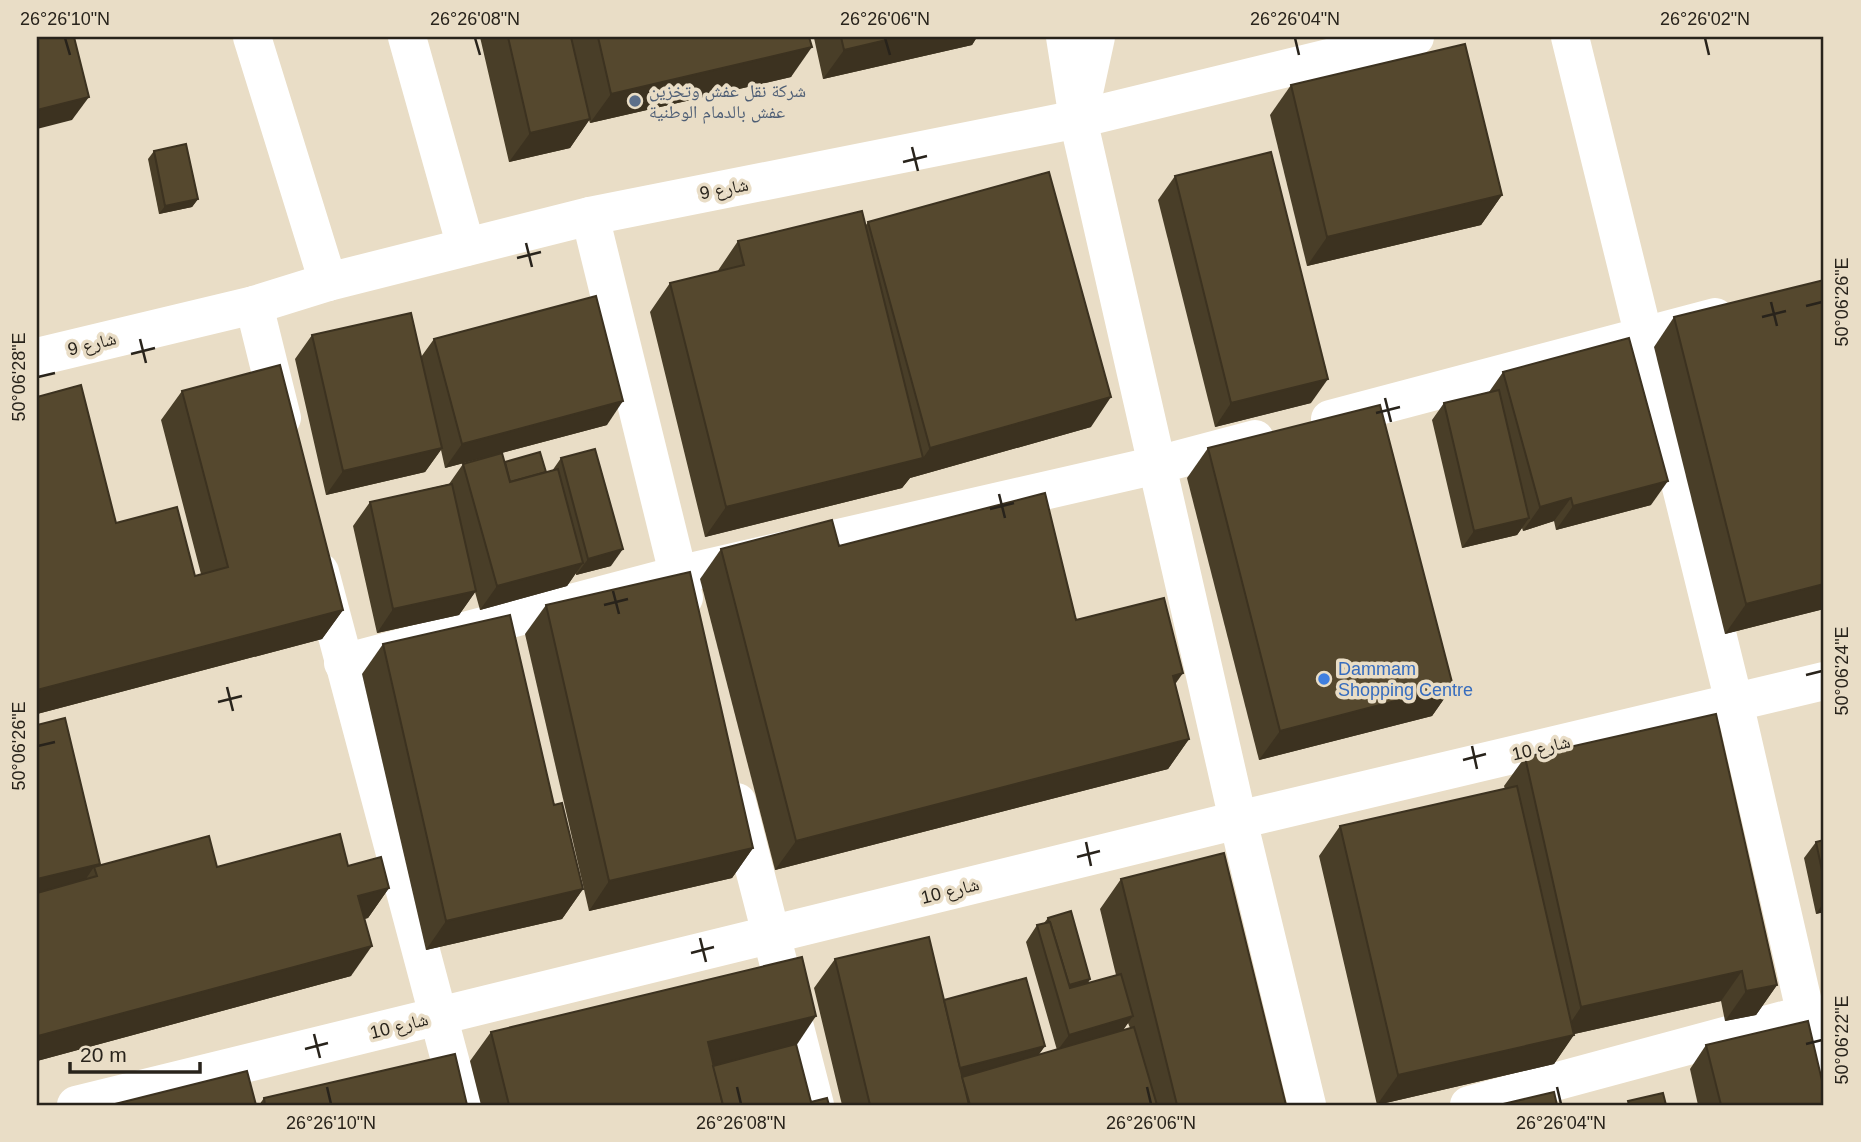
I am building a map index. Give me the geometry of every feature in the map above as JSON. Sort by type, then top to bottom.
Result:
[{"type":"street","points":[[252,37],[328,282]]},
{"type":"street","points":[[407,37],[466,247]]},
{"type":"street","points":[[1065,37],[1078,119],[1238,820],[1307,1105]]},
{"type":"street","points":[[1078,119],[1096,37]]},
{"type":"street","name":"شارع 9","points":[[37,358],[254,305],[328,282],[590,216],[1078,119],[1415,37]]},
{"type":"street","points":[[1570,37],[1734,702],[1824,1094]]},
{"type":"street","points":[[590,216],[692,629]]},
{"type":"street","points":[[254,305],[290,451]]},
{"type":"street","points":[[343,663],[677,575],[1157,465],[1747,309]]},
{"type":"street","points":[[313,543],[436,1017],[462,1105]]},
{"type":"street","name":"شارع 10","points":[[76,1105],[1238,820],[1824,681]]},
{"type":"street","points":[[727,762],[815,1105]]},
{"type":"street","points":[[1469,1105],[1806,1014]]},
{"type":"building","points":[[37,37],[74,37],[89,97],[37,110]]},
{"type":"building","points":[[508,37],[571,37],[590,119],[530,133]]},
{"type":"building","points":[[598,37],[809,37],[812,47],[611,94]]},
{"type":"building","points":[[841,37],[899,37],[844,50]]},
{"type":"building","points":[[1465,44],[1502,195],[1327,237],[1291,85]]},
{"type":"building","points":[[186,144],[198,199],[165,206],[154,151]]},
{"type":"building","points":[[1271,152],[1328,379],[1231,403],[1175,176]]},
{"type":"building","points":[[1049,172],[1111,397],[930,448],[868,222]]},
{"type":"building","points":[[862,211],[923,458],[726,507],[670,283],[744,265],[738,241]]},
{"type":"building","points":[[1824,280],[1824,584],[1746,604],[1674,317]]},
{"type":"building","points":[[596,296],[623,401],[462,444],[434,339]]},
{"type":"building","points":[[411,313],[442,448],[343,471],[312,335]]},
{"type":"building","points":[[1629,338],[1668,481],[1573,506],[1571,498],[1540,507],[1503,372]]},
{"type":"building","points":[[280,365],[343,610],[37,690],[37,397],[81,385],[116,523],[177,507],[195,576],[228,567],[182,391]]},
{"type":"building","points":[[1499,390],[1529,518],[1474,531],[1444,403]]},
{"type":"building","points":[[1380,405],[1453,686],[1280,731],[1208,448]]},
{"type":"building","points":[[595,449],[623,549],[588,559],[561,458]]},
{"type":"building","points":[[540,452],[546,472],[510,482],[505,462]]},
{"type":"building","points":[[502,453],[510,482],[558,469],[583,563],[497,586],[463,464]]},
{"type":"building","points":[[452,484],[476,591],[393,609],[370,502]]},
{"type":"building","points":[[1045,493],[1076,620],[1164,598],[1183,673],[1173,676],[1189,739],[796,841],[721,549],[832,520],[839,546]]},
{"type":"building","points":[[690,572],[753,848],[609,881],[546,605]]},
{"type":"building","points":[[510,615],[554,805],[562,803],[583,889],[446,921],[383,644]]},
{"type":"building","points":[[1716,714],[1777,985],[1746,991],[1742,971],[1581,1007],[1525,757]]},
{"type":"building","points":[[65,718],[100,864],[37,879],[37,725]]},
{"type":"building","points":[[1517,786],[1574,1035],[1398,1075],[1340,826]]},
{"type":"building","points":[[340,834],[348,866],[381,857],[389,888],[358,896],[372,946],[38,1036],[37,893],[97,876],[94,867],[209,836],[217,867]]},
{"type":"building","points":[[1824,840],[1824,880],[1816,842]]},
{"type":"building","points":[[1224,853],[1286,1105],[1177,1105],[1121,879]]},
{"type":"building","points":[[1071,911],[1090,979],[1069,985],[1048,918]]},
{"type":"building","points":[[1050,922],[1070,988],[1121,974],[1133,1016],[1069,1035],[1037,925]]},
{"type":"building","points":[[929,937],[969,1105],[870,1105],[835,959]]},
{"type":"building","points":[[802,957],[816,1016],[708,1042],[723,1105],[509,1105],[491,1032]]},
{"type":"building","points":[[1026,978],[1045,1046],[960,1068],[944,1000]]},
{"type":"building","points":[[1808,1021],[1824,1089],[1824,1105],[1721,1105],[1706,1045]]},
{"type":"building","points":[[1134,1027],[1157,1105],[970,1105],[962,1077]]},
{"type":"building","points":[[796,1044],[811,1102],[827,1098],[829,1105],[723,1105],[713,1066]]},
{"type":"building","points":[[455,1054],[467,1105],[265,1105],[264,1098]]},
{"type":"building","points":[[247,1071],[256,1105],[111,1105]]},
{"type":"building","points":[[1554,1092],[1557,1105],[1499,1105]]},
{"type":"building","points":[[1663,1093],[1666,1105],[1629,1105],[1628,1101]]},
{"type":"place","name":"شركة نقل عفش وتخزين عفش بالدمام الوطنية","points":[[635,101]]},
{"type":"place","name":"Dammam Shopping Centre","points":[[1324,679]]}]
